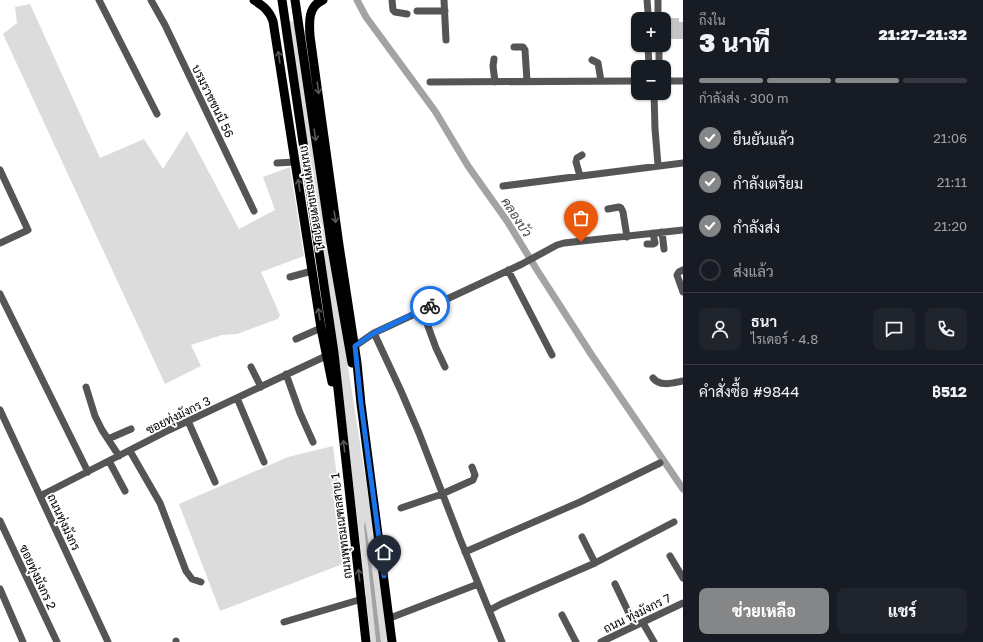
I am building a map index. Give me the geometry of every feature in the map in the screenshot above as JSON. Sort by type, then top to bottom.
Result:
[{"type":"main road","name":"ถนนพุทธมณฑลสาย 1","points":[[254,0],[270,13],[273,21],[321,328],[326,356],[339,406]]},
{"type":"main road","name":"ถนนพุทธมณฑลสาย 1","points":[[282,0],[334,353],[366,642]]},
{"type":"main road","name":"ถนนพุทธมณฑลสาย 1","points":[[295,0],[331,243],[350,357],[361,404]]},
{"type":"main road","name":"ถนนพุทธมณฑลสาย 1","points":[[323,0],[316,4],[309,18],[310,36],[339,246],[355,346],[361,404],[392,642]]},
{"type":"main road","points":[[276,40],[275,29],[278,22],[285,16],[299,18],[310,36]]},
{"type":"street","points":[[99,0],[157,114]]},
{"type":"street","name":"บรมราชชนนี 56","points":[[151,0],[165,25],[254,211]]},
{"type":"street","points":[[392,0],[393,10],[395,12],[407,14]]},
{"type":"street","points":[[444,0],[446,40]]},
{"type":"street","points":[[647,0],[648,12]]},
{"type":"street","points":[[658,0],[658,12]]},
{"type":"street","points":[[417,11],[444,11]]},
{"type":"street","points":[[514,47],[523,47],[525,50],[527,82]]},
{"type":"street","points":[[494,59],[493,66],[495,82]]},
{"type":"street","points":[[592,60],[598,63],[601,81]]},
{"type":"street","points":[[671,80],[683,80]]},
{"type":"street","points":[[430,82],[631,81]]},
{"type":"street","points":[[654,100],[658,166]]},
{"type":"street","points":[[580,176],[576,162],[577,158],[582,155]]},
{"type":"street","points":[[277,163],[296,162]]},
{"type":"street","points":[[504,186],[683,163]]},
{"type":"street","points":[[0,170],[28,230],[0,243]]},
{"type":"street","points":[[608,209],[621,208],[627,236]]},
{"type":"street","points":[[355,346],[374,333],[522,264],[557,245],[683,230]]},
{"type":"street","points":[[662,232],[664,249]]},
{"type":"street","points":[[647,244],[655,243],[653,233]]},
{"type":"street","points":[[508,270],[552,355]]},
{"type":"street","points":[[683,270],[677,275],[683,292]]},
{"type":"street","points":[[290,277],[312,271]]},
{"type":"street","points":[[0,294],[88,472]]},
{"type":"street","points":[[422,310],[436,348],[445,367]]},
{"type":"street","points":[[296,339],[321,328]]},
{"type":"street","points":[[374,333],[401,391],[502,642]]},
{"type":"street","name":"ซอยทุ่งมังกร 3","points":[[40,496],[188,421],[326,356]]},
{"type":"street","points":[[251,367],[261,387]]},
{"type":"street","points":[[286,374],[300,413],[313,442]]},
{"type":"street","points":[[653,378],[655,381],[662,384],[683,381]]},
{"type":"street","points":[[86,387],[98,421],[119,456]]},
{"type":"street","points":[[238,398],[264,462]]},
{"type":"street","name":"ถนนทุ่งมังกร","points":[[0,410],[108,642]]},
{"type":"street","points":[[188,421],[215,482]]},
{"type":"street","points":[[108,439],[131,430]]},
{"type":"street","points":[[130,450],[160,504],[186,571],[192,579],[201,582]]},
{"type":"street","points":[[109,461],[125,491]]},
{"type":"street","points":[[465,552],[586,499],[660,463]]},
{"type":"street","points":[[401,508],[442,494],[473,480],[475,475],[472,467]]},
{"type":"street","name":"ซอยทุ่งมังกร 2","points":[[0,521],[57,642]]},
{"type":"street","points":[[490,610],[595,563],[674,522]]},
{"type":"street","points":[[582,537],[595,563]]},
{"type":"street","points":[[670,556],[683,578]]},
{"type":"street","points":[[390,618],[478,584]]},
{"type":"street","points":[[615,584],[635,626]]},
{"type":"street","points":[[0,589],[24,642]]},
{"type":"street","points":[[284,622],[362,599]]},
{"type":"street","name":"ถนน ทุ่งมังกร 7","points":[[601,642],[683,603]]},
{"type":"street","points":[[0,610],[8,606]]},
{"type":"street","points":[[562,615],[576,642]]},
{"type":"street","points":[[643,623],[654,642]]},
{"type":"shaded area","points":[[30,4],[100,158],[144,139],[163,169],[187,131],[239,229],[275,210],[263,177],[290,167],[304,256],[261,272],[280,315],[278,319],[237,334],[222,335],[191,345],[201,366],[165,384],[3,34],[17,23],[15,7]]},
{"type":"shaded area","points":[[290,21],[301,24],[305,31],[324,168],[345,348],[380,570],[387,642],[381,642],[370,551],[365,523],[364,527],[376,642],[371,642],[357,515],[330,301],[303,166],[282,34],[282,22]]},
{"type":"shaded area","points":[[333,446],[348,562],[220,611],[179,504],[288,457]]},
{"type":"shaded area","points":[[365,521],[381,642],[376,642],[364,527]]},
{"type":"building","points":[[671,18],[679,18],[679,22],[683,22],[683,39],[671,39]]},
{"type":"waterway","name":"คลองบัว","points":[[357,0],[366,17],[435,111],[468,166],[507,221],[591,354],[683,489]]},
{"type":"way so far","points":[[430,306],[522,264],[557,245],[581,242]]},
{"type":"route","points":[[384,576],[361,404],[355,346],[374,333],[430,306]]}]
